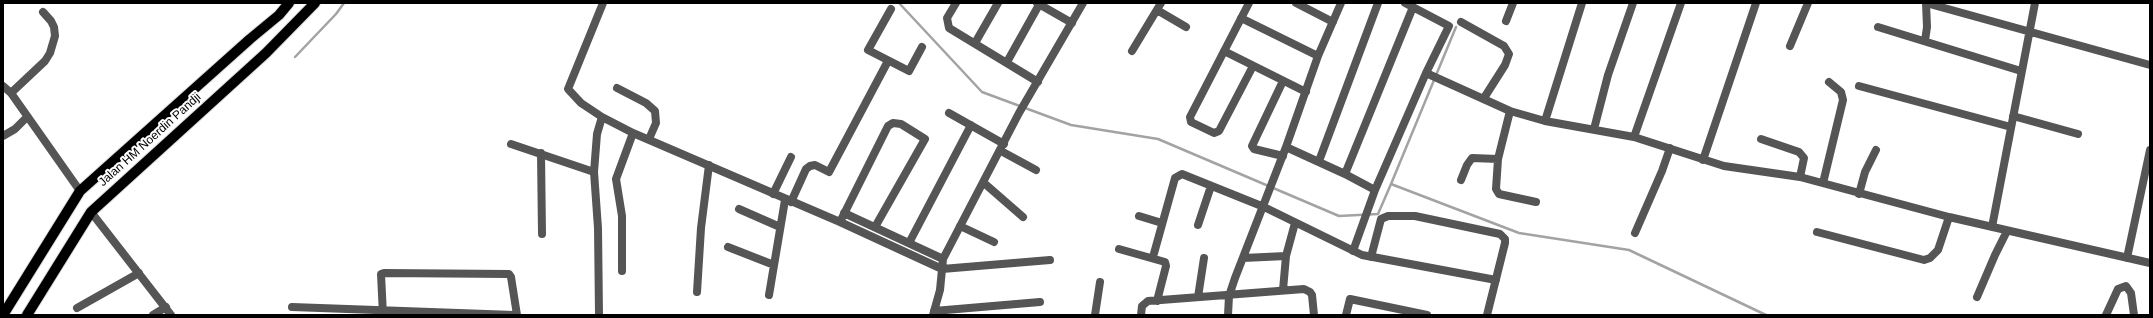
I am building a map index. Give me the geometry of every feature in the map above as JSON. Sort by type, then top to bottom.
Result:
[{"type":"main road","name":"Jalan HM Noerdin Pandji","points":[[3,315],[80,191],[279,15],[289,3]]},
{"type":"main road","name":"Jalan HM Noerdin Pandji","points":[[26,315],[91,212],[266,53],[315,3]]},
{"type":"street","points":[[603,3],[568,89],[581,103],[602,117],[633,133],[709,165],[788,201],[840,222],[942,269],[1050,260]]},
{"type":"street","points":[[956,3],[947,18],[947,25],[949,28],[1038,82]]},
{"type":"street","points":[[975,43],[998,3]]},
{"type":"street","points":[[1007,62],[1039,3],[1072,23]]},
{"type":"street","points":[[1040,302],[933,313],[940,290],[943,259],[984,183],[1019,113],[1083,3]]},
{"type":"street","points":[[1249,3],[1190,117],[1190,122],[1214,133],[1219,131],[1253,66]]},
{"type":"street","points":[[1296,3],[1333,22]]},
{"type":"street","points":[[1228,315],[1229,296],[1265,204],[1318,56],[1341,3]]},
{"type":"street","points":[[1319,161],[1378,3]]},
{"type":"street","points":[[1506,21],[1513,3]]},
{"type":"street","points":[[1545,121],[1582,3]]},
{"type":"street","points":[[1594,129],[1608,75],[1633,3]]},
{"type":"street","points":[[1634,137],[1681,3]]},
{"type":"street","points":[[1703,160],[1756,3]]},
{"type":"street","points":[[1790,46],[1808,3]]},
{"type":"street","points":[[1926,40],[1926,3],[2150,64]]},
{"type":"street","points":[[1992,228],[2020,71],[2035,3]]},
{"type":"street","points":[[1345,174],[1409,5],[1449,26],[1432,75],[1370,201],[1354,249]]},
{"type":"street","points":[[1132,51],[1159,7],[1186,27]]},
{"type":"street","points":[[891,9],[868,50],[909,71],[922,47]]},
{"type":"street","points":[[11,93],[45,61],[50,53],[55,36],[54,28],[51,21],[43,12]]},
{"type":"street","points":[[1241,18],[1318,56]]},
{"type":"street","points":[[1461,22],[1504,46],[1509,54],[1505,65],[1484,98]]},
{"type":"street","points":[[1878,27],[1926,40],[2020,71]]},
{"type":"street","points":[[1224,51],[1306,92]]},
{"type":"street","points":[[769,295],[780,227],[788,201],[806,169],[810,166],[815,165],[829,172],[888,61]]},
{"type":"street","points":[[1432,75],[1510,110],[1545,121],[1634,137],[1703,160],[1741,170],[1800,177],[1859,194],[2007,232],[2150,263]]},
{"type":"street","points":[[1282,157],[1254,149],[1252,146],[1283,81]]},
{"type":"street","points":[[1823,183],[1843,100],[1841,92],[1829,82]]},
{"type":"street","points":[[3,86],[11,93],[80,191]]},
{"type":"street","points":[[1859,86],[2011,127]]},
{"type":"street","points":[[617,88],[646,103],[655,111],[656,122],[649,139]]},
{"type":"street","points":[[1510,110],[1498,159],[1495,186],[1497,192],[1536,202]]},
{"type":"street","points":[[949,114],[971,125],[1002,148],[1036,170]]},
{"type":"street","points":[[2013,116],[2078,134]]},
{"type":"street","points":[[3,136],[15,129],[27,117]]},
{"type":"street","points":[[599,315],[598,228],[594,172],[597,134],[602,117]]},
{"type":"street","points":[[840,222],[888,126],[893,123],[905,126],[925,139],[875,227]]},
{"type":"street","points":[[909,243],[971,125]]},
{"type":"street","points":[[622,271],[622,216],[616,180],[633,133]]},
{"type":"street","points":[[1761,140],[1799,152],[1804,158],[1800,177]]},
{"type":"street","points":[[511,144],[594,172]]},
{"type":"street","points":[[1286,147],[1319,161],[1375,190]]},
{"type":"street","points":[[1634,233],[1662,171],[1670,148]]},
{"type":"street","points":[[1859,194],[1865,172],[1876,150]]},
{"type":"street","points":[[2127,258],[2150,150]]},
{"type":"street","points":[[541,153],[542,234]]},
{"type":"street","points":[[773,194],[791,157]]},
{"type":"street","points":[[1461,180],[1467,165],[1472,158],[1498,159]]},
{"type":"street","points":[[697,292],[701,228],[709,165]]},
{"type":"street","points":[[1153,257],[1176,176],[1182,174],[1211,186],[1265,204],[1295,223],[1371,257],[1496,280]]},
{"type":"street","points":[[984,183],[1023,217]]},
{"type":"street","points":[[1198,225],[1211,186]]},
{"type":"street","points":[[2141,189],[2150,190]]},
{"type":"street","points":[[739,209],[780,227]]},
{"type":"street","points":[[91,212],[171,315]]},
{"type":"street","points":[[844,213],[943,259]]},
{"type":"street","points":[[1139,216],[1162,223]]},
{"type":"street","points":[[1371,257],[1381,219],[1397,216],[1415,216],[1500,234],[1505,239],[1505,243],[1487,315]]},
{"type":"street","points":[[1817,232],[1924,260],[1930,258],[1938,250],[1949,217]]},
{"type":"street","points":[[1283,290],[1286,256],[1295,223]]},
{"type":"street","points":[[960,226],[994,242]]},
{"type":"street","points":[[1977,297],[1995,255],[2007,232]]},
{"type":"street","points":[[728,247],[774,265]]},
{"type":"street","points":[[1119,249],[1164,261],[1166,266],[1157,301]]},
{"type":"street","points":[[1243,258],[1286,256]]},
{"type":"street","points":[[1198,297],[1204,258]]},
{"type":"street","points":[[77,308],[139,273]]},
{"type":"street","points":[[292,307],[383,313],[515,315],[511,277],[509,274],[382,273],[383,313]]},
{"type":"street","points":[[1095,315],[1100,282]]},
{"type":"street","points":[[2106,315],[2118,289],[2126,286],[2131,293],[2134,315]]},
{"type":"street","points":[[1141,315],[1144,304],[1157,301],[1229,296],[1283,290],[1304,290],[1310,292],[1314,315]]},
{"type":"street","points":[[1346,315],[1350,299],[1426,315]]},
{"type":"street","points":[[153,315],[166,307]]},
{"type":"waterway","points":[[295,57],[336,14],[344,3]]},
{"type":"waterway","points":[[899,3],[982,92],[1071,125],[1158,139],[1339,216],[1378,214],[1391,184],[1519,233],[1629,250],[1766,315]]},
{"type":"waterway","points":[[1391,184],[1456,27]]}]
